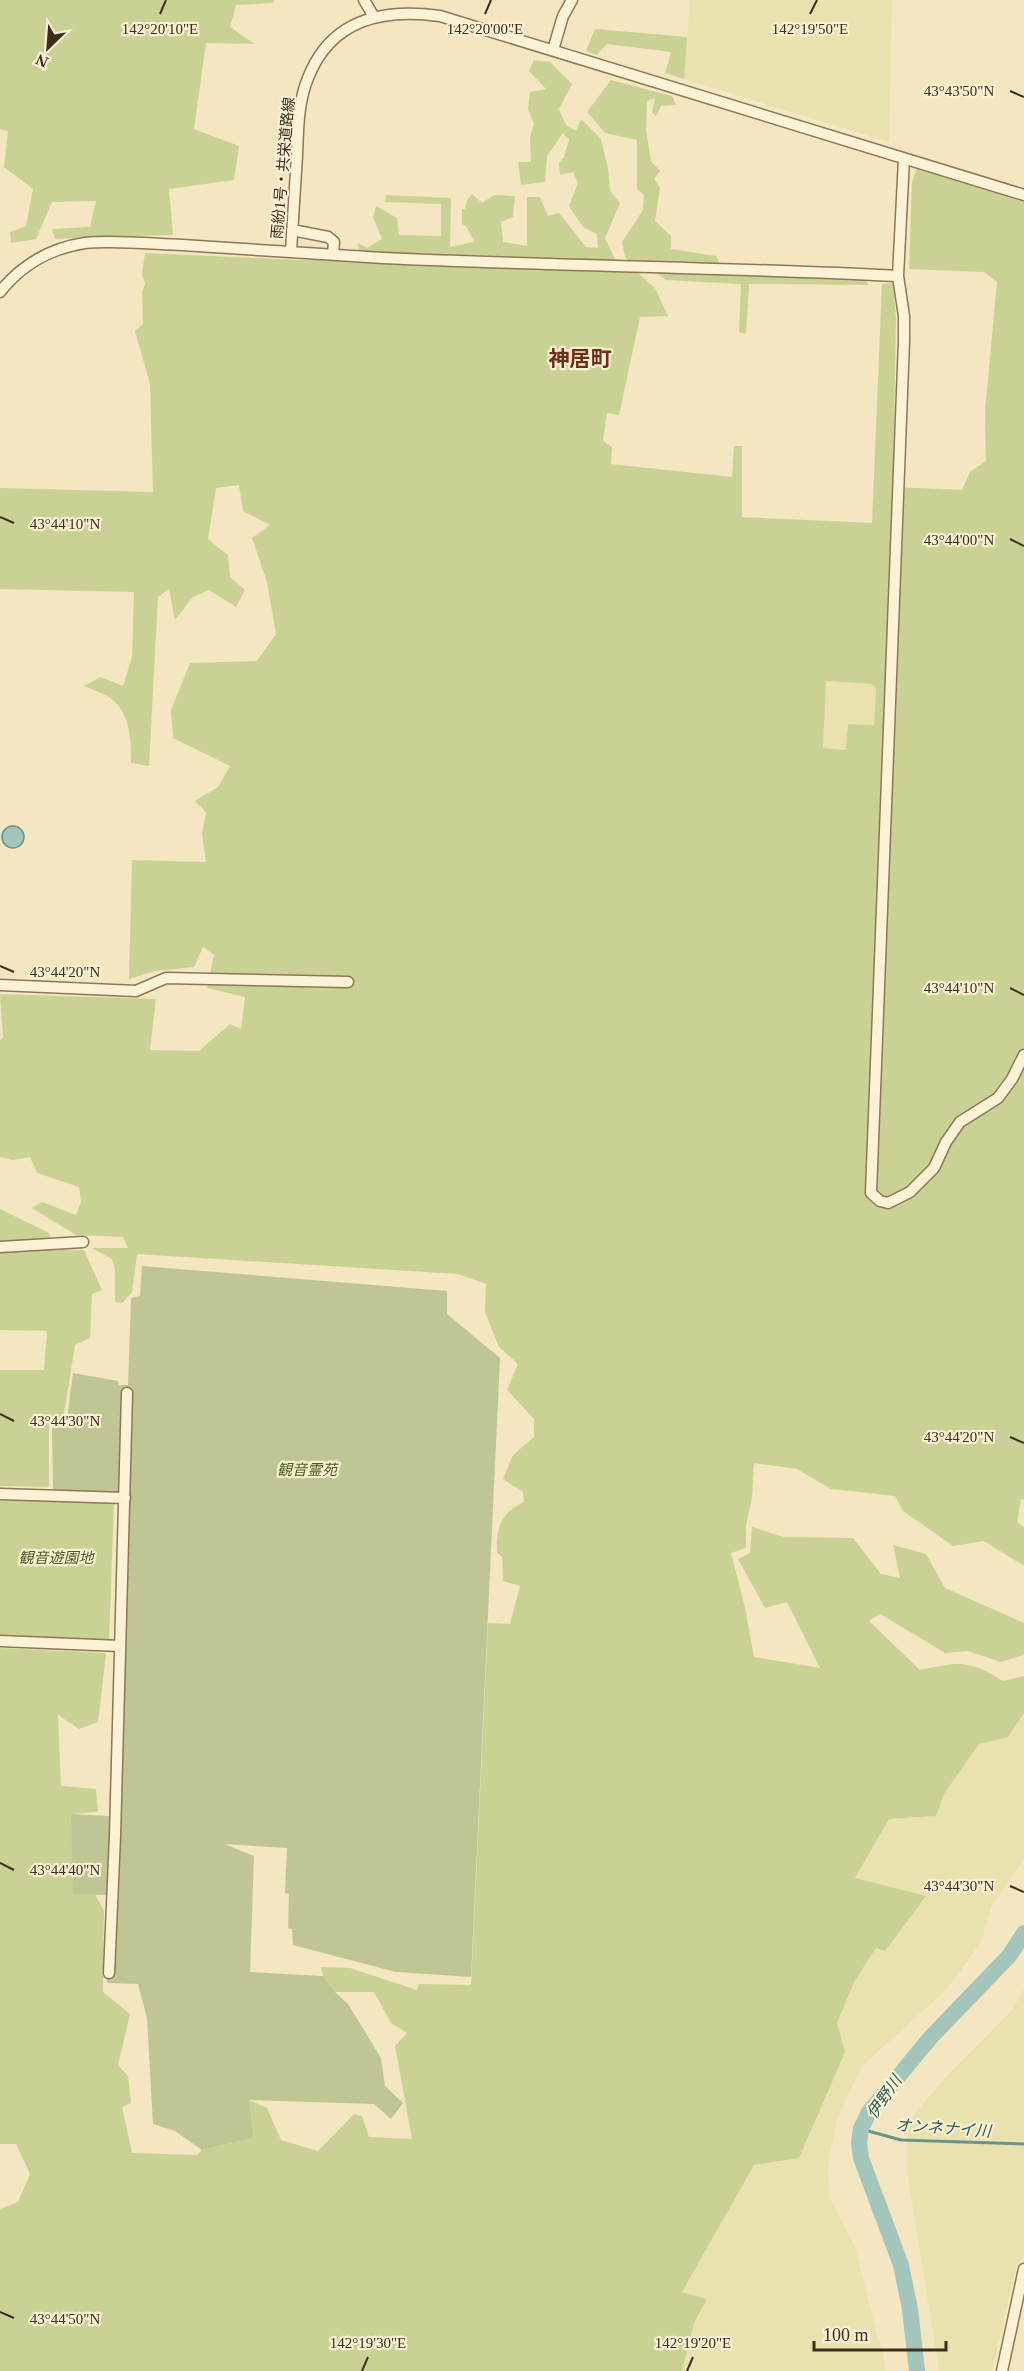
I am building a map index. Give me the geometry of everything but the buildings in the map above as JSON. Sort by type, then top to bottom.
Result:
[{"type":"street","points":[[364,0],[374,17]]},
{"type":"street","points":[[553,50],[563,16],[572,0]]},
{"type":"street","name":"雨紛1号・共栄道路線","points":[[0,292],[17,272],[32,262],[50,253],[85,243],[147,243],[291,251],[298,123],[308,79],[321,55],[339,36],[357,23],[385,14],[413,12],[440,16],[1024,195]]},
{"type":"street","points":[[904,159],[898,276],[904,315],[904,341],[871,1193],[888,1203],[910,1192],[934,1168],[946,1142],[960,1122],[998,1098],[1012,1079],[1024,1055]]},
{"type":"street","points":[[292,230],[328,237],[334,242],[333,254]]},
{"type":"street","points":[[291,251],[898,276]]},
{"type":"street","points":[[0,985],[136,991],[166,978],[348,982]]},
{"type":"street","points":[[0,1247],[83,1242]]},
{"type":"street","points":[[109,1973],[122,1529],[125,1498],[126,1393]]},
{"type":"street","points":[[0,1494],[125,1498]]},
{"type":"street","points":[[0,1641],[120,1646]]},
{"type":"street","points":[[1002,2371],[1024,2269]]},
{"type":"shaded area","points":[[690,0],[892,0],[889,142],[684,79]]},
{"type":"shaded area","points":[[826,681],[872,684],[876,688],[874,725],[846,750],[822,748]]},
{"type":"shaded area","points":[[1024,1713],[1024,1859],[992,1905],[981,1942],[947,1989],[862,2066],[837,2119],[828,2165],[829,2197],[855,2247],[877,2335],[883,2350],[885,2371],[682,2371],[694,2323],[707,2299],[681,2293],[754,2165],[844,2052],[836,2024],[854,1982],[876,1948],[926,1896],[855,1879],[889,1819],[936,1816],[944,1794],[979,1744],[1008,1737]]},
{"type":"shaded area","points":[[1024,1989],[1024,2256],[1017,2265],[992,2371],[939,2371],[906,2164],[909,2120],[947,2076],[1012,2010]]},
{"type":"green space","points":[[0,0],[274,0],[273,3],[236,5],[230,27],[255,44],[206,43],[194,129],[239,146],[234,180],[169,189],[173,235],[55,239],[52,229],[90,227],[96,201],[52,202],[36,239],[11,243],[10,232],[26,226],[33,189],[4,167],[8,131],[0,129]]},
{"type":"green space","points":[[595,29],[687,37],[684,79],[665,73],[671,52],[607,44],[597,55],[586,51]]},
{"type":"green space","points":[[534,60],[550,62],[572,84],[559,109],[566,125],[576,131],[581,119],[601,139],[608,168],[610,191],[620,203],[605,238],[615,259],[638,273],[655,288],[668,316],[640,317],[619,415],[607,413],[603,441],[612,447],[611,464],[732,477],[734,446],[742,446],[742,517],[872,523],[882,284],[893,283],[896,318],[893,487],[962,490],[970,472],[986,461],[985,412],[997,282],[984,272],[909,269],[912,182],[917,168],[1024,202],[1024,1500],[1021,1499],[1017,1522],[1024,1527],[1024,1566],[984,1541],[953,1546],[903,1511],[895,1496],[831,1489],[797,1469],[754,1463],[752,1498],[746,1525],[746,1548],[731,1553],[745,1607],[754,1657],[820,1668],[787,1602],[765,1608],[738,1559],[750,1553],[752,1527],[784,1537],[853,1538],[881,1574],[900,1578],[893,1545],[926,1554],[945,1588],[1024,1623],[1024,1655],[1001,1662],[968,1651],[945,1653],[880,1614],[869,1621],[920,1670],[963,1664],[980,1669],[1003,1681],[1024,1676],[1024,1713],[1008,1737],[979,1744],[944,1794],[936,1816],[889,1819],[855,1878],[926,1896],[885,1951],[876,1948],[854,1982],[837,2023],[845,2052],[799,2158],[754,2165],[682,2292],[707,2299],[694,2323],[682,2371],[0,2371],[0,2209],[18,2202],[30,2174],[16,2144],[0,2144],[0,1648],[106,1653],[98,1722],[79,1729],[58,1715],[61,1786],[96,1789],[98,1812],[71,1814],[95,1894],[104,1911],[103,1992],[130,2014],[118,2065],[128,2076],[131,2103],[122,2107],[132,2153],[197,2155],[202,2150],[254,2138],[249,2100],[267,2108],[281,2140],[318,2151],[354,2114],[362,2116],[369,2137],[412,2139],[395,2046],[407,2033],[391,2023],[374,1992],[335,1992],[323,1976],[321,1967],[350,1968],[417,1990],[419,1984],[471,1985],[488,1623],[510,1624],[520,1586],[503,1581],[502,1557],[497,1553],[497,1536],[505,1516],[524,1502],[523,1492],[503,1479],[513,1455],[534,1437],[534,1419],[507,1390],[518,1364],[499,1347],[485,1312],[486,1284],[458,1274],[137,1254],[132,1292],[122,1303],[115,1302],[115,1270],[112,1259],[92,1248],[128,1248],[123,1237],[76,1235],[32,1208],[42,1202],[76,1215],[81,1202],[79,1187],[37,1173],[30,1157],[13,1160],[0,1157],[0,1041],[3,1037],[0,994],[156,999],[150,1050],[199,1051],[230,1024],[241,1029],[245,997],[207,988],[214,955],[203,947],[194,967],[155,971],[129,979],[132,860],[206,862],[202,834],[206,812],[195,801],[218,787],[230,766],[173,738],[171,710],[190,663],[257,661],[276,634],[267,582],[252,538],[270,525],[243,511],[239,485],[216,488],[208,539],[228,555],[230,577],[245,590],[236,607],[209,590],[193,597],[175,620],[169,589],[158,597],[149,766],[131,763],[129,730],[120,707],[108,696],[84,686],[100,677],[123,686],[132,657],[134,592],[0,589],[0,488],[153,492],[150,384],[135,331],[143,324],[142,293],[145,283],[142,274],[145,253],[297,260],[360,260],[358,243],[367,248],[382,239],[373,217],[376,206],[397,218],[399,235],[441,236],[441,204],[385,202],[386,195],[451,198],[450,247],[474,242],[467,227],[462,224],[462,209],[465,209],[467,200],[472,194],[482,203],[494,195],[515,196],[513,217],[501,222],[503,242],[527,246],[527,197],[540,197],[548,216],[559,213],[586,247],[598,248],[597,234],[583,227],[569,206],[578,183],[573,172],[560,175],[559,163],[564,157],[569,140],[563,133],[547,156],[545,182],[521,185],[518,162],[531,162],[530,137],[534,124],[528,109],[530,92],[546,89],[529,71]],"holes":[[[826,681],[872,684],[876,688],[874,725],[848,724],[846,750],[823,748]]]},
{"type":"green space","points":[[611,80],[672,96],[676,105],[661,106],[656,116],[652,112],[655,98],[647,101],[646,130],[651,161],[660,171],[654,179],[660,188],[655,221],[671,236],[671,249],[716,256],[723,272],[864,279],[869,285],[749,284],[746,334],[739,332],[741,284],[666,280],[651,269],[635,268],[625,257],[622,242],[643,210],[644,195],[637,189],[637,140],[605,133],[587,112]]},
{"type":"green space","points":[[0,1209],[49,1233],[51,1239],[27,1249],[84,1250],[102,1290],[92,1294],[90,1338],[75,1345],[62,1426],[49,1424],[49,1487],[0,1486],[0,1370],[44,1370],[47,1331],[0,1330]]},
{"type":"green space","name":"観音霊苑","points":[[142,1266],[447,1291],[447,1314],[500,1358],[471,1977],[396,1972],[293,1945],[292,1929],[288,1928],[289,1894],[285,1893],[287,1848],[224,1844],[254,1856],[250,1972],[323,1976],[348,2004],[381,2058],[385,2086],[403,2103],[391,2119],[374,2104],[249,2100],[254,2138],[202,2150],[175,2131],[153,2124],[147,2018],[138,1984],[107,1983],[106,1895],[73,1894],[71,1814],[109,1816],[120,1493],[53,1490],[52,1428],[66,1427],[73,1373],[118,1381],[119,1385],[128,1385],[131,1298],[140,1296]]},
{"type":"green space","name":"観音遊園地","points":[[0,1499],[114,1503],[109,1641],[0,1637]]},
{"type":"water","points":[[13,826],[21,829],[24,837],[21,845],[13,848],[5,845],[2,837],[5,829]]},
{"type":"waterway","name":"オンネナイ川","points":[[917,2371],[910,2309],[901,2265],[861,2158],[859,2142],[861,2129],[869,2112],[931,2037],[1009,1956],[1024,1933]]},
{"type":"waterway","name":"オンネナイ川","points":[[861,2129],[901,2140],[1024,2144]]},
{"type":"district","name":"神居町","points":[[580,359]]},
{"type":"water label","name":"伊野川","points":[[884,2097]]}]
